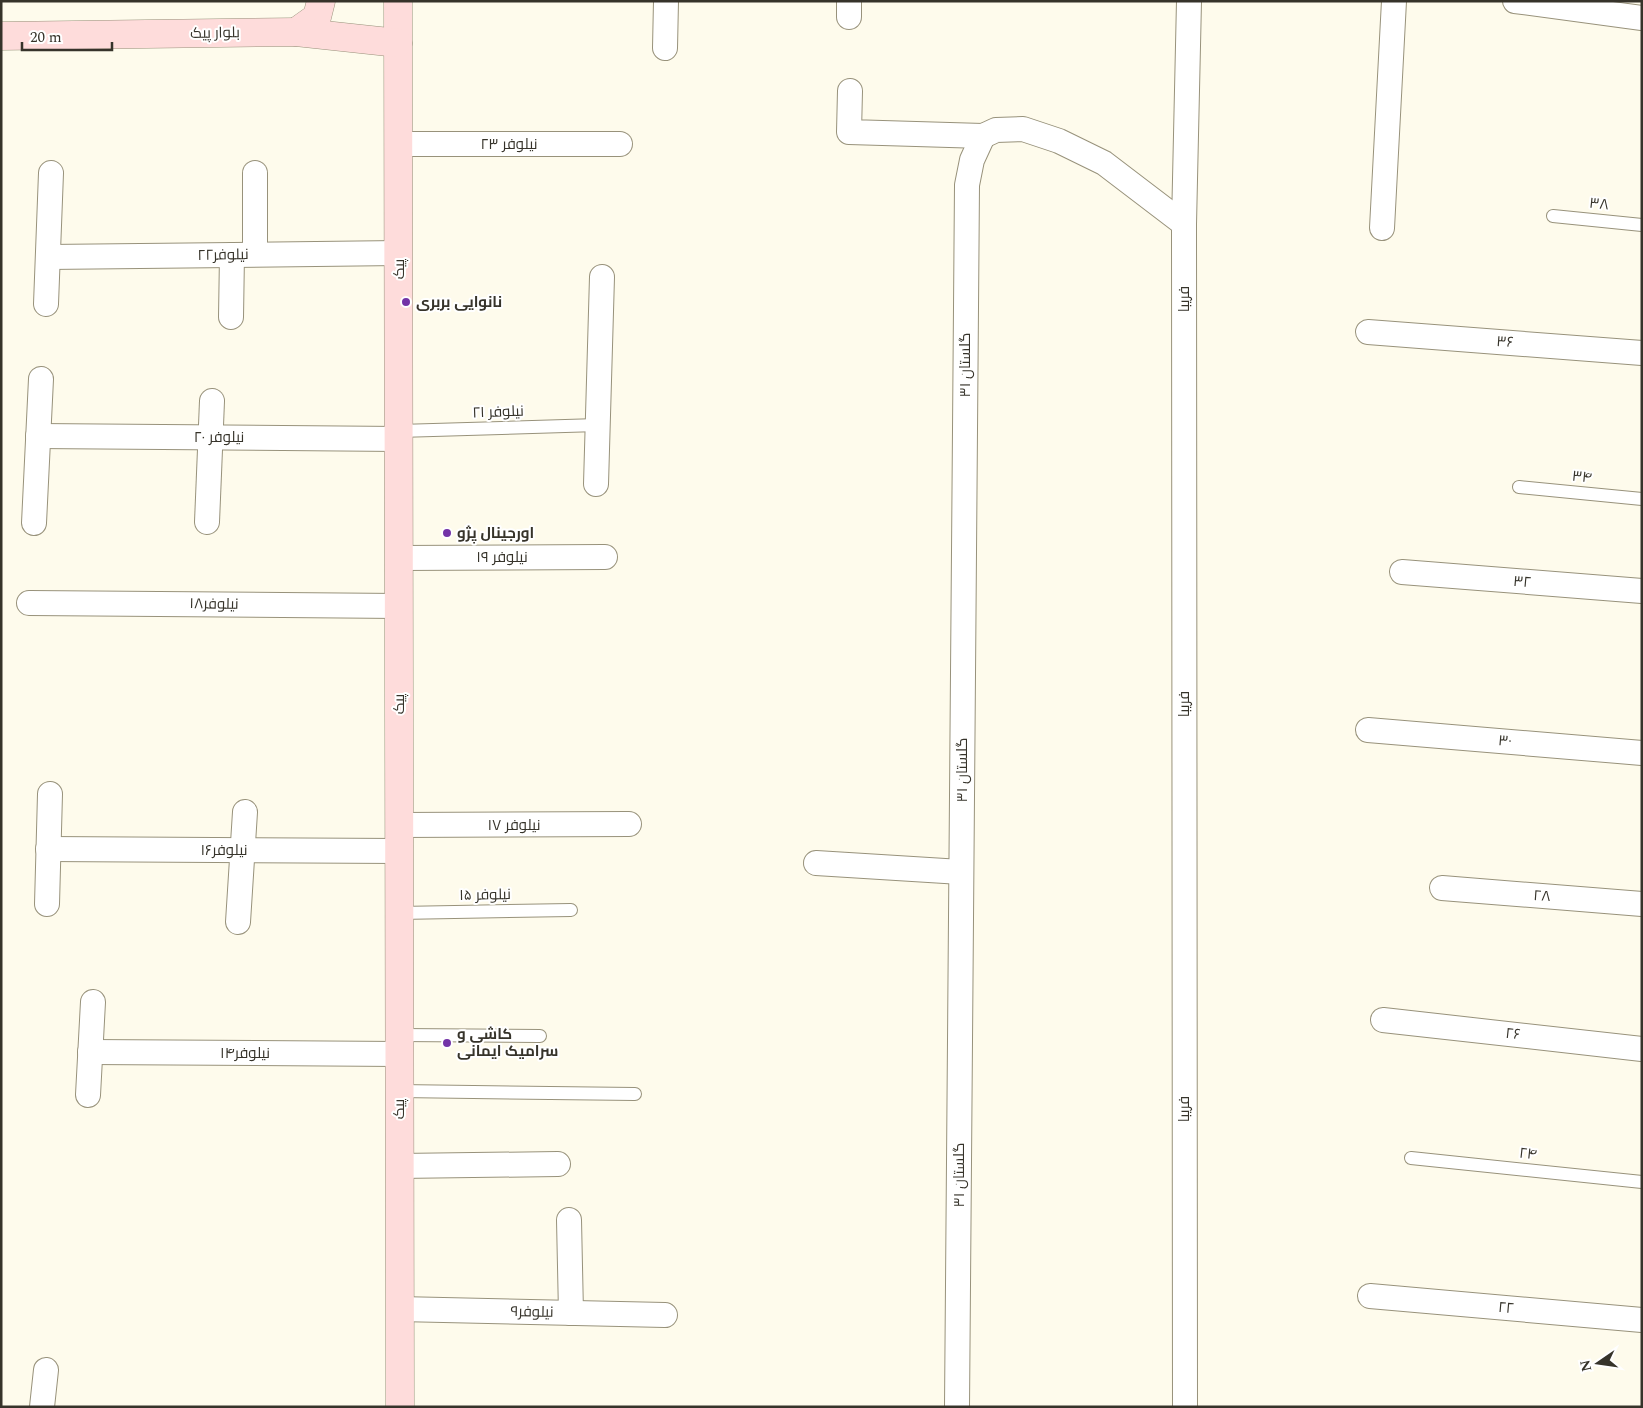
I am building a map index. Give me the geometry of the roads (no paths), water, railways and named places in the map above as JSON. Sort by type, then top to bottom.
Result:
[{"type":"street","points":[[296,32],[317,17],[321,1]]},
{"type":"street","name":"پیک","points":[[398,1],[400,1407]]},
{"type":"street","points":[[665,48],[666,1]]},
{"type":"street","name":"فریبا","points":[[1185,1407],[1184,224],[1189,1]]},
{"type":"street","points":[[1382,228],[1394,1]]},
{"type":"street","points":[[1514,1],[1642,18]]},
{"type":"street","name":"بلوار پیک","points":[[1,36],[296,32],[398,43]]},
{"type":"street","points":[[850,91],[849,132],[983,136],[996,130],[1023,129],[1060,141],[1104,163],[1184,224]]},
{"type":"street","name":"گلستان ۳۱","points":[[957,1407],[967,185],[972,160],[983,136]]},
{"type":"street","name":"نیلوفر ۲۳","points":[[398,144],[620,144]]},
{"type":"street","points":[[46,304],[51,173]]},
{"type":"street","points":[[231,317],[244,255],[255,173]]},
{"type":"street","name":"نیلوفر۲۲","points":[[48,257],[399,253]]},
{"type":"street","points":[[596,484],[602,277]]},
{"type":"street","name":"۳۶","points":[[1368,332],[1642,353]]},
{"type":"street","points":[[34,523],[41,379]]},
{"type":"street","points":[[207,522],[212,401]]},
{"type":"street","name":"نیلوفر ۲۰","points":[[38,436],[399,435]]},
{"type":"street","name":"نیلوفر ۱۹","points":[[399,558],[605,557]]},
{"type":"street","name":"۳۲","points":[[1402,572],[1642,591]]},
{"type":"street","name":"نیلوفر۱۸","points":[[29,602],[399,606]]},
{"type":"street","name":"۳۰","points":[[1368,730],[1642,753]]},
{"type":"street","points":[[47,904],[50,794]]},
{"type":"street","points":[[238,922],[245,812]]},
{"type":"street","name":"نیلوفر ۱۷","points":[[399,838],[629,824]]},
{"type":"street","name":"نیلوفر۱۶","points":[[48,849],[242,850],[399,838]]},
{"type":"street","points":[[816,863],[961,872]]},
{"type":"street","name":"۲۸","points":[[1442,888],[1642,904]]},
{"type":"street","points":[[88,1095],[93,1002]]},
{"type":"street","name":"۲۶","points":[[1384,1020],[1642,1049]]},
{"type":"street","name":"نیلوفر۱۴","points":[[90,1052],[399,1044]]},
{"type":"street","points":[[399,1166],[558,1164]]},
{"type":"street","points":[[569,1220],[571,1313]]},
{"type":"street","name":"۲۲","points":[[1370,1296],[1642,1320]]},
{"type":"street","name":"نیلوفر۹","points":[[399,1309],[665,1315]]},
{"type":"street","points":[[42,1407],[46,1370]]},
{"type":"lane","name":"۳۸","points":[[1553,216],[1642,225]]},
{"type":"lane","name":"نیلوفر ۲۱","points":[[399,435],[598,425]]},
{"type":"lane","name":"۳۴","points":[[1519,487],[1642,499]]},
{"type":"lane","name":"نیلوفر ۱۵","points":[[399,913],[571,910]]},
{"type":"lane","points":[[399,1044],[540,1036]]},
{"type":"lane","points":[[399,1091],[635,1094]]},
{"type":"lane","name":"۲۴","points":[[1411,1158],[1642,1182]]},
{"type":"place","name":"نانوایی بربری","points":[[406,302]]},
{"type":"place","name":"اورجینال پژو","points":[[447,533]]},
{"type":"place","name":"کاشی و سرامیک ایمانی","points":[[447,1043]]}]
